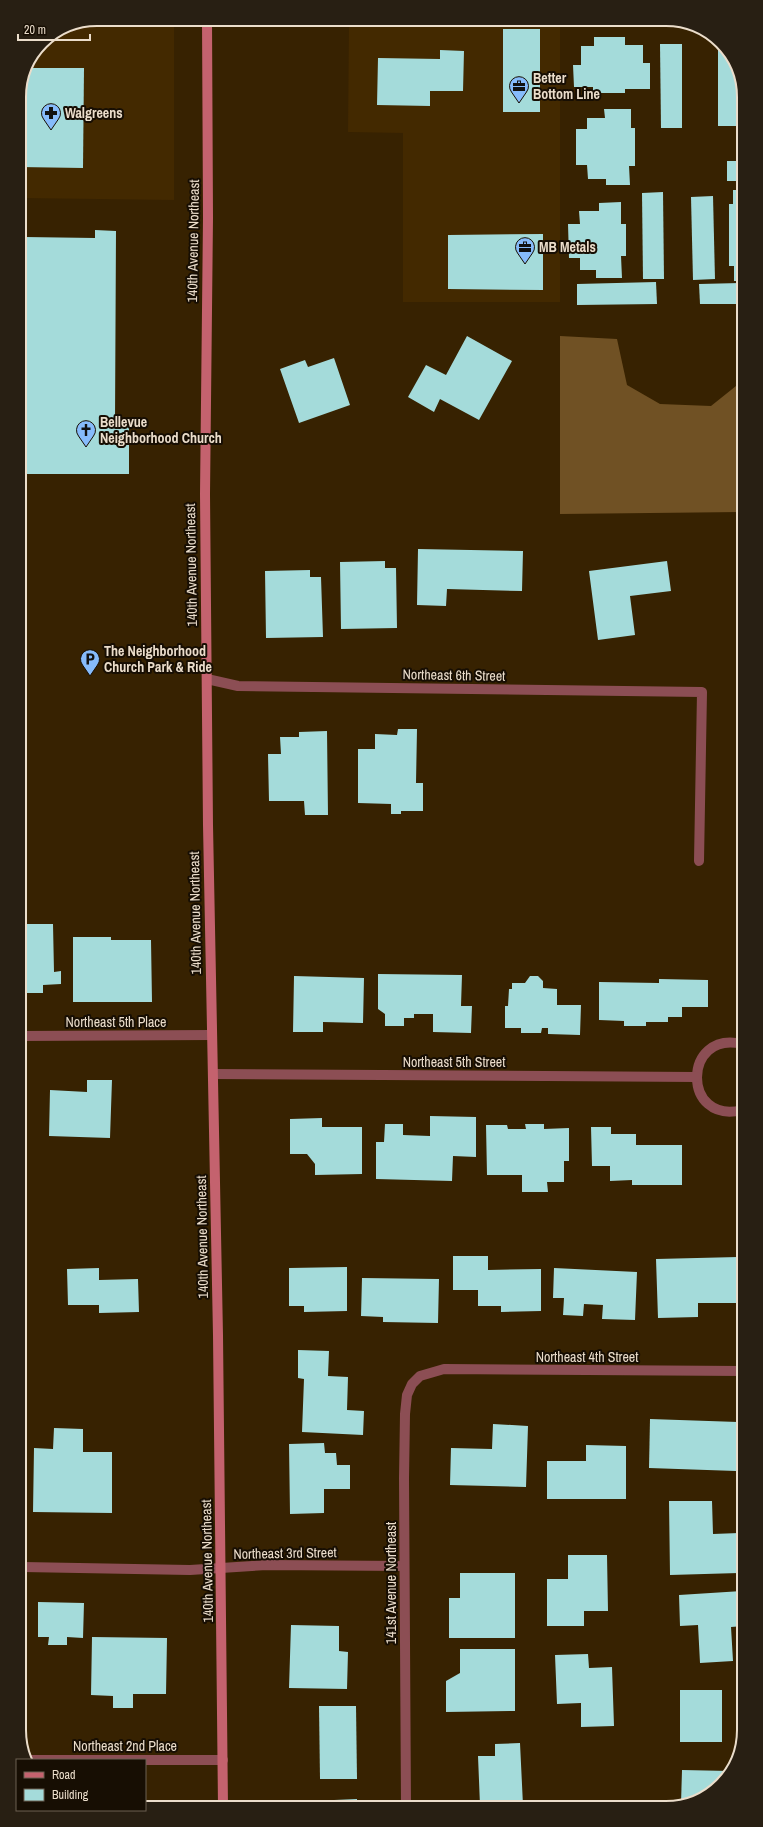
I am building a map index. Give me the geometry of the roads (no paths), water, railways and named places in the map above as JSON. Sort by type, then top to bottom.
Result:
[{"type":"street","name":"140th Avenue Northeast","points":[[207,26],[208,218],[205,494],[206,679],[222,1568],[223,1801]]},
{"type":"street","name":"Northeast 6th Street","points":[[206,679],[238,686],[702,692],[699,861]]},
{"type":"street","name":"Northeast 5th Place","points":[[26,1036],[212,1036]]},
{"type":"street","points":[[737,1043],[731,1042],[720,1044],[710,1049],[698,1066],[696,1077],[702,1098],[710,1106],[720,1111],[737,1111]]},
{"type":"street","name":"Northeast 5th Street","points":[[213,1074],[696,1077]]},
{"type":"street","name":"Northeast 4th Street","points":[[431,1372],[444,1369],[737,1371]]},
{"type":"street","name":"141st Avenue Northeast","points":[[406,1801],[404,1478],[406,1402],[412,1384],[420,1376],[431,1372]]},
{"type":"street","name":"Northeast 3rd Street","points":[[26,1567],[190,1570],[267,1565],[404,1566]]},
{"type":"street","name":"Northeast 2nd Place","points":[[146,1760],[223,1760]]},
{"type":"place","name":"Better Bottom Line","points":[[519,103]]},
{"type":"place","name":"Walgreens","points":[[51,130]]},
{"type":"place","name":"MB Metals","points":[[525,264]]},
{"type":"place","name":"Bellevue Neighborhood Church","points":[[86,447]]},
{"type":"place","name":"The Neighborhood Church Park & Ride","points":[[90,676]]}]
